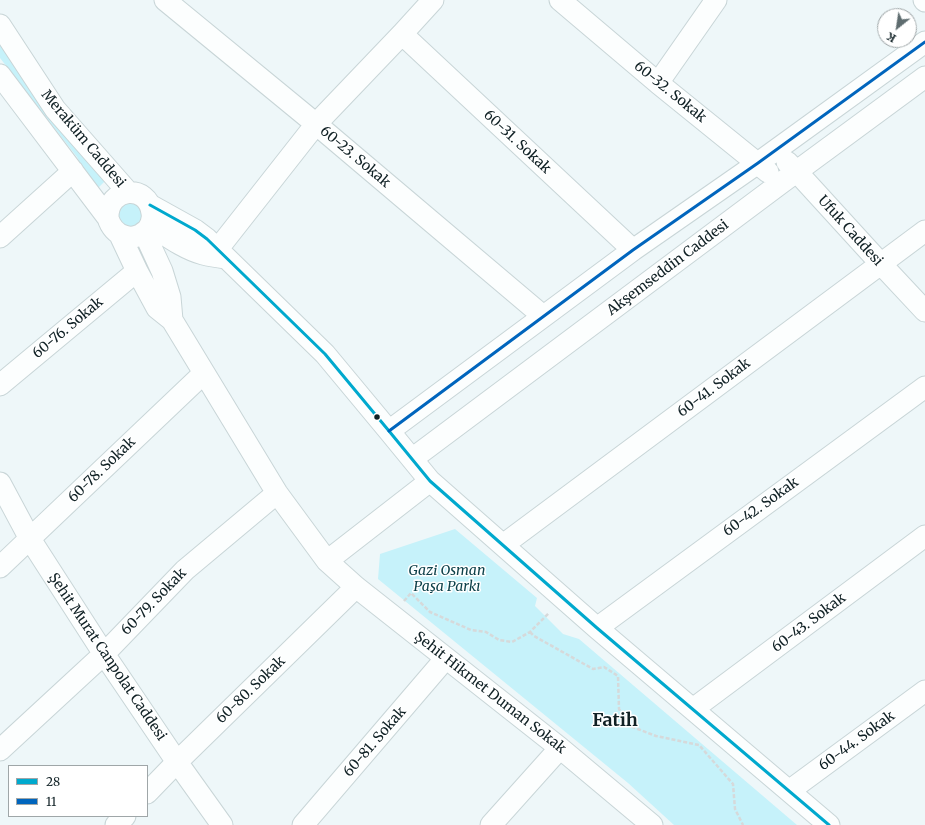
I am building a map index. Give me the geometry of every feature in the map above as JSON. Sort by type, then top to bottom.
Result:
[{"type":"street","name":"60-23. Sokak","points":[[165,0],[316,124],[543,316]]},
{"type":"street","points":[[147,229],[203,254],[221,254],[316,124],[433,0]]},
{"type":"street","name":"60-32. Sokak","points":[[560,0],[658,83],[758,163],[789,178]]},
{"type":"street","points":[[658,83],[716,0]]},
{"type":"street","name":"Meraküm Caddesi","points":[[0,25],[55,109],[128,192]]},
{"type":"street","name":"60-31. Sokak","points":[[402,34],[633,250]]},
{"type":"street","points":[[389,431],[633,250],[775,151],[925,42]]},
{"type":"street","name":"Meraküm Caddesi","points":[[0,74],[108,218],[112,228],[120,235],[157,308],[172,320]]},
{"type":"street","name":"Akşemseddin Caddesi","points":[[412,459],[925,78]]},
{"type":"street","name":"Ufuk Caddesi","points":[[775,151],[789,178],[881,264],[925,311]]},
{"type":"street","points":[[0,237],[73,171]]},
{"type":"street","name":"Meraküm Caddesi","points":[[108,218],[108,212],[112,201],[116,197],[128,192],[138,194],[148,200],[150,205],[207,239],[325,354],[430,481],[597,628],[829,825]]},
{"type":"street","points":[[120,235],[134,237],[147,229],[153,215],[150,205]]},
{"type":"street","points":[[147,229],[170,298],[172,320]]},
{"type":"street","name":"60-41. Sokak","points":[[503,545],[925,231]]},
{"type":"street","name":"60-76. Sokak","points":[[0,385],[137,271]]},
{"type":"street","name":"Şehit Hikmet Duman Sokak","points":[[172,320],[277,493],[327,561],[356,587],[560,748],[652,825]]},
{"type":"street","name":"60-78. Sokak","points":[[0,567],[204,373]]},
{"type":"street","name":"60-42. Sokak","points":[[597,628],[925,387]]},
{"type":"street","points":[[327,561],[430,481]]},
{"type":"street","name":"Şehit Murat Canpolat Caddesi","points":[[0,483],[30,539],[104,654],[177,762],[222,825]]},
{"type":"street","name":"60-79. Sokak","points":[[0,750],[104,654],[185,570],[277,493]]},
{"type":"street","name":"60-43. Sokak","points":[[693,709],[925,536]]},
{"type":"street","name":"60-80. Sokak","points":[[148,792],[356,587]]},
{"type":"street","name":"60-81. Sokak","points":[[304,825],[446,658]]},
{"type":"street","name":"60-44. Sokak","points":[[789,791],[925,691]]},
{"type":"street","points":[[491,825],[560,748]]},
{"type":"street","points":[[116,825],[124,817]]},
{"type":"path","points":[[392,616],[411,593],[430,612],[471,630],[486,632],[499,640],[512,642],[530,632],[563,598]]},
{"type":"path","points":[[530,632],[534,636],[593,669],[604,667],[618,676],[619,709],[630,726],[656,736],[699,745],[733,784],[735,810],[743,825]]},
{"type":"green space","points":[[0,38],[109,177],[95,191],[77,157],[0,58]]},
{"type":"green space","points":[[132,200],[146,213],[138,228],[120,225],[117,211],[119,206]]},
{"type":"green space","name":"Gazi Osman Paşa Parkı","points":[[455,529],[537,598],[535,606],[563,634],[579,639],[797,825],[674,825],[628,783],[378,579],[380,554]]},
{"type":"transit line","name":"11","points":[[389,431],[633,250],[758,163],[925,42]]},
{"type":"transit line","name":"28","points":[[150,205],[195,230],[207,239],[325,354],[430,481],[597,628],[829,825]]},
{"type":"district","name":"Fatih","points":[[615,721]]}]
